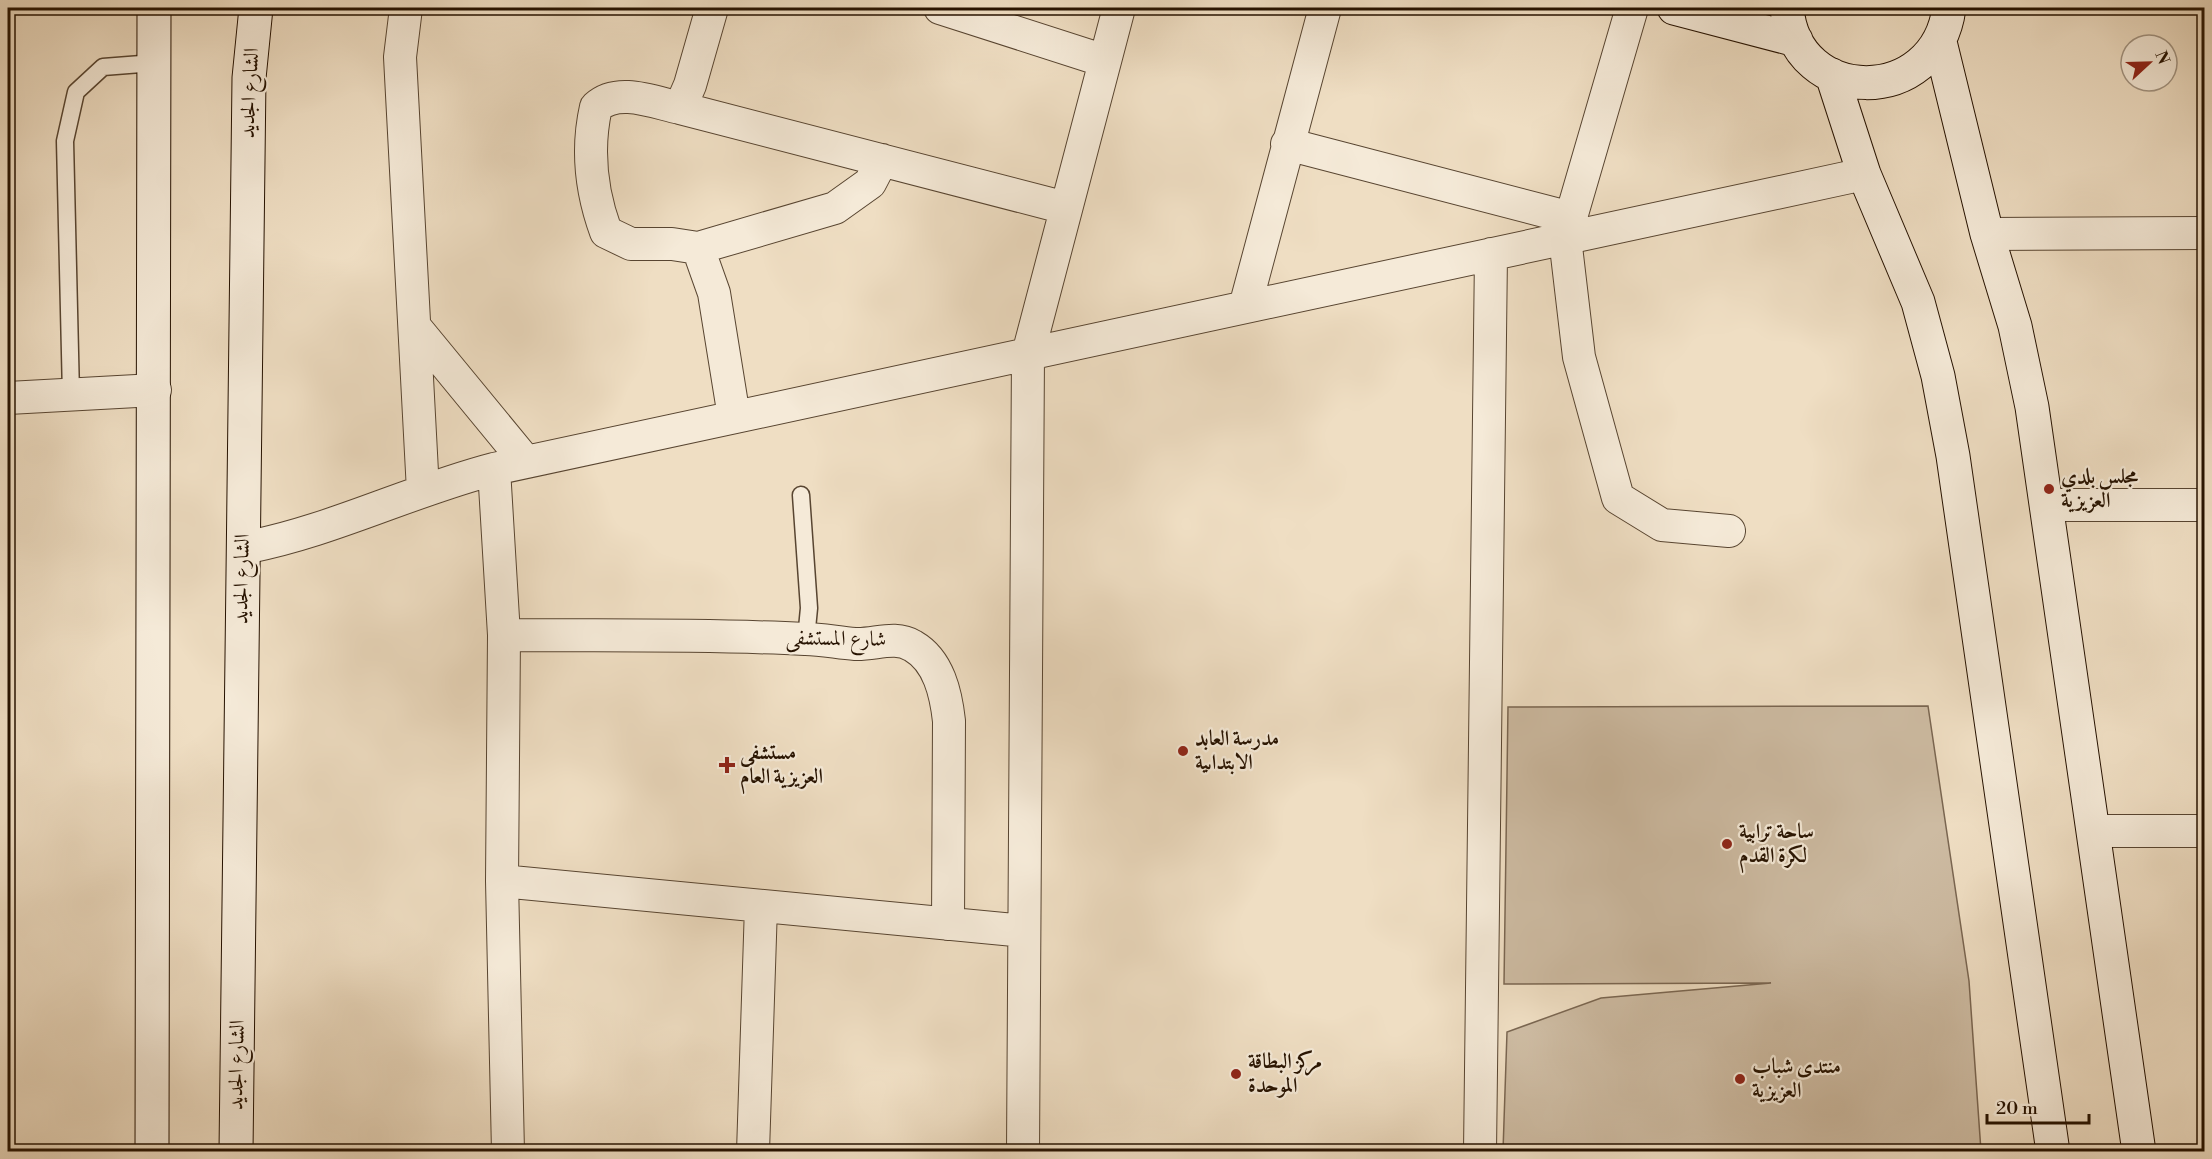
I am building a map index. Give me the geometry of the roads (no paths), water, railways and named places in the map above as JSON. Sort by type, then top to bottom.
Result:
[{"type":"street","points":[[152,1152],[154,8]]},
{"type":"street","name":"الشارع الجديد","points":[[236,1152],[249,78],[256,8]]},
{"type":"street","points":[[406,8],[400,57],[423,491]]},
{"type":"street","points":[[680,108],[690,85],[712,8]]},
{"type":"street","points":[[940,8],[1105,61]]},
{"type":"street","points":[[1023,1152],[1028,354],[1119,8]]},
{"type":"street","points":[[1245,307],[1325,8]]},
{"type":"street","points":[[1632,8],[1568,228],[1579,357],[1618,498],[1662,525],[1729,531]]},
{"type":"street","points":[[1674,8],[1796,40]]},
{"type":"street","points":[[1787,8],[1788,19],[1796,40],[1818,66],[1852,82],[1872,83],[1893,80],[1928,59],[1940,42],[1949,8]]},
{"type":"street","points":[[1940,42],[1987,234],[2015,326],[2048,505],[2139,1152]]},
{"type":"street","points":[[1833,75],[1864,174],[1914,291],[1938,376],[1954,468],[2053,1152]]},
{"type":"street","points":[[882,160],[870,183],[835,208],[698,248],[672,244],[631,244],[606,232],[596,204],[590,162],[596,107],[606,99],[631,97],[680,108],[882,160],[1066,208]]},
{"type":"street","points":[[1287,144],[1568,228]]},
{"type":"street","points":[[243,548],[299,535],[423,491],[494,469],[1491,254],[1568,228],[1864,174]]},
{"type":"street","points":[[1987,234],[2205,232]]},
{"type":"street","points":[[698,248],[714,293],[734,417]]},
{"type":"street","points":[[1480,1152],[1491,254]]},
{"type":"street","points":[[415,327],[526,462]]},
{"type":"street","points":[[8,398],[155,390]]},
{"type":"street","points":[[494,469],[504,635],[502,881],[508,1152]]},
{"type":"street","points":[[2048,505],[2205,505]]},
{"type":"street","name":"شارع المستشفى","points":[[504,635],[806,639],[856,644],[901,640],[926,656],[935,670],[946,701],[949,721],[948,924]]},
{"type":"street","points":[[2094,831],[2205,831]]},
{"type":"street","points":[[502,881],[1024,931]]},
{"type":"street","points":[[753,1152],[761,906]]},
{"type":"lane","points":[[71,395],[65,141],[76,92],[103,67],[154,63]]},
{"type":"lane","points":[[801,495],[809,608],[806,639]]},
{"type":"place","name":"مجلس بلدي العزيزية","points":[[2049,489]]},
{"type":"place","name":"مدرسة العابد الابتداىية","points":[[1183,751]]},
{"type":"place","name":"مستشفى العزيزية العام","points":[[727,765]]},
{"type":"place","name":"ساحة ترابية لكرة القدم","points":[[1727,844]]},
{"type":"place","name":"مركز البطاقة الموحدة","points":[[1236,1074]]},
{"type":"place","name":"منتدى شباب العزيزية","points":[[1740,1079]]}]
